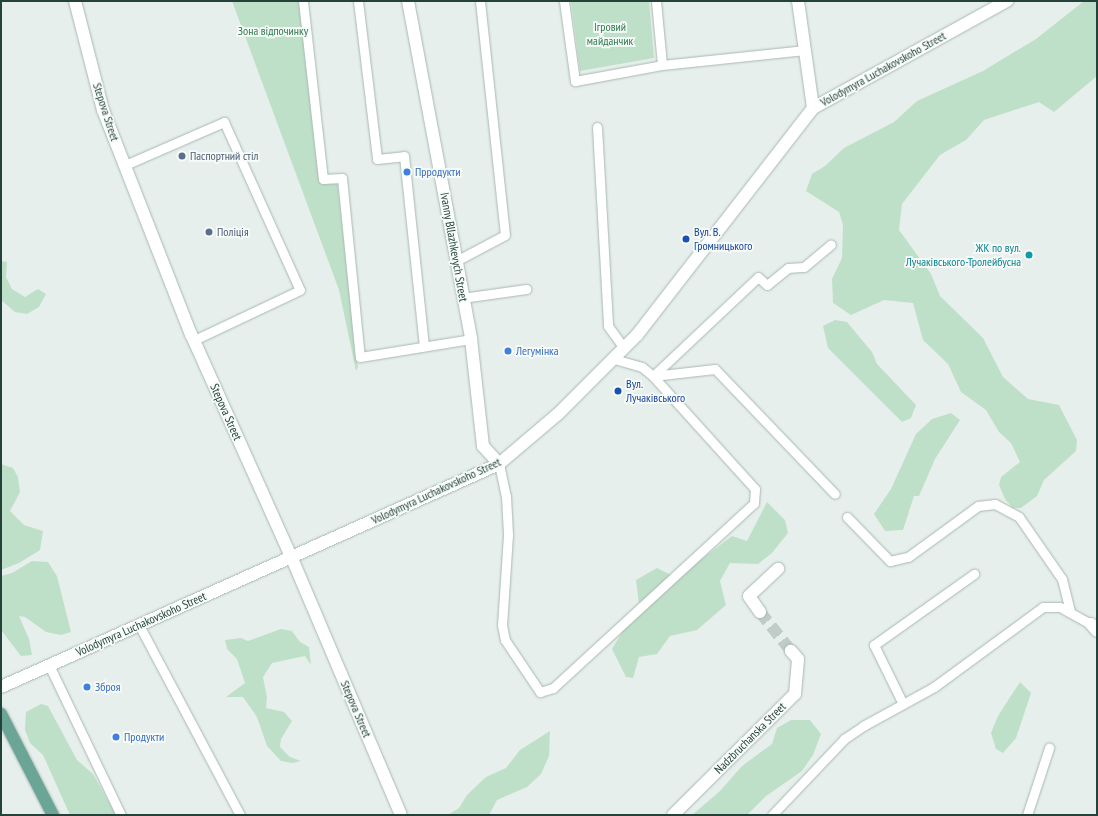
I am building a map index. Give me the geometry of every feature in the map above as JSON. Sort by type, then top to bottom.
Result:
[{"type":"main road","points":[[1,714],[53,815]]},
{"type":"street","name":"Stepova Street","points":[[75,1],[103,110],[194,340],[291,556],[401,815]]},
{"type":"street","name":"Ivanny Bllazhkevych Street","points":[[408,1],[462,298],[471,338],[483,446],[499,464]]},
{"type":"street","points":[[798,1],[812,108]]},
{"type":"street","name":"Volodymyra Luchakovskoho Street","points":[[1,687],[499,464],[558,414],[645,326],[812,108],[1007,1]]},
{"type":"street","points":[[760,612],[749,596],[778,569]]},
{"type":"street","name":"Nadzbruchanska Street","points":[[673,815],[795,694],[798,659],[791,651]]},
{"type":"lane","points":[[303,1],[323,180],[342,178],[360,357],[471,338]]},
{"type":"lane","points":[[358,1],[377,159],[404,156],[424,346]]},
{"type":"lane","points":[[456,261],[505,235],[480,1]]},
{"type":"lane","points":[[564,1],[575,81],[662,65],[805,50]]},
{"type":"lane","points":[[656,1],[662,65]]},
{"type":"lane","points":[[125,165],[224,122],[300,290],[194,340]]},
{"type":"lane","points":[[597,127],[608,326],[624,348]]},
{"type":"lane","points":[[653,376],[758,277],[767,285],[788,268],[804,267],[831,244]]},
{"type":"lane","points":[[462,298],[526,288]]},
{"type":"lane","points":[[499,464],[506,496],[508,535],[502,624],[505,640],[540,692],[553,688],[754,503],[755,489],[653,376],[642,367],[614,359]]},
{"type":"lane","points":[[653,376],[715,369],[835,494]]},
{"type":"lane","points":[[847,517],[890,561],[908,557],[978,506],[995,504],[1019,517],[1062,579],[1070,612]]},
{"type":"lane","points":[[903,704],[874,645],[974,574]]},
{"type":"lane","points":[[772,815],[844,739],[934,687],[1043,607],[1060,607],[1094,628]]},
{"type":"lane","points":[[139,625],[240,815]]},
{"type":"lane","points":[[49,665],[120,815]]},
{"type":"lane","points":[[1026,815],[1049,748]]},
{"type":"green space","name":"Зона відпочинку","points":[[232,1],[299,1],[319,180],[337,180],[358,367],[356,371],[339,290]]},
{"type":"green space","name":"Ігровий майданчик","points":[[571,1],[649,1],[654,58],[580,71]]},
{"type":"green space","points":[[1084,1],[1097,1],[1097,76],[1054,112],[1039,102],[984,120],[966,140],[940,155],[902,204],[899,230],[931,274],[940,296],[983,338],[1003,377],[1028,399],[1059,405],[1077,440],[1076,451],[1044,480],[1037,496],[1021,508],[1013,508],[1005,499],[999,485],[1001,477],[1020,462],[1011,443],[999,432],[986,410],[961,392],[948,364],[923,340],[913,303],[884,300],[851,315],[833,303],[832,279],[842,258],[843,225],[839,212],[806,191],[812,174],[825,166],[844,148],[894,122],[917,101],[983,71],[1036,39]]},
{"type":"green space","points":[[1,261],[7,262],[6,277],[12,289],[25,297],[38,289],[46,294],[39,307],[27,314],[15,312],[1,300]]},
{"type":"green space","points":[[835,320],[847,322],[872,352],[877,364],[916,405],[911,418],[902,422],[828,348],[823,326]]},
{"type":"green space","points":[[951,413],[960,420],[935,459],[919,496],[914,496],[903,530],[885,531],[874,514],[891,489],[916,434],[932,419]]},
{"type":"green space","points":[[1,464],[13,468],[18,477],[20,492],[10,511],[24,525],[43,531],[40,550],[19,563],[1,570]]},
{"type":"green space","points":[[767,502],[785,520],[788,533],[772,553],[758,564],[730,563],[720,581],[726,605],[697,630],[670,636],[657,654],[639,657],[633,678],[626,677],[612,649],[639,604],[636,580],[657,568],[677,578],[732,536],[747,541]]},
{"type":"green space","points":[[32,561],[48,562],[57,576],[71,632],[61,635],[46,632],[25,617],[19,616],[29,639],[32,655],[21,656],[1,630],[1,576],[12,573]]},
{"type":"green space","points":[[281,629],[292,631],[300,642],[309,647],[311,665],[305,656],[272,663],[263,677],[267,698],[266,708],[284,712],[292,721],[281,739],[280,747],[290,757],[301,761],[293,763],[281,761],[267,746],[257,717],[243,697],[226,697],[245,683],[237,659],[227,649],[225,640],[241,638],[248,641]]},
{"type":"green space","points":[[1020,682],[1031,693],[1016,738],[1003,753],[996,749],[991,733],[998,716]]},
{"type":"green space","points":[[41,704],[48,706],[77,760],[93,774],[116,815],[70,815],[43,755],[30,743],[25,730],[26,712]]},
{"type":"green space","points":[[791,720],[810,720],[821,734],[813,755],[802,771],[766,796],[747,815],[692,815],[720,791],[742,766],[772,744],[777,728]]},
{"type":"green space","points":[[550,731],[549,756],[541,774],[527,787],[497,800],[489,815],[448,815],[459,808],[467,795],[486,777],[506,768],[520,750]]},
{"type":"tunnel","points":[[760,612],[791,651]]},
{"type":"place","name":"Паспортний стіл","points":[[182,156]]},
{"type":"place","name":"Прродукти","points":[[407,172]]},
{"type":"place","name":"Поліція","points":[[209,232]]},
{"type":"place","name":"Вул. В. Громницького","points":[[686,239]]},
{"type":"place","name":"ЖК по вул. Лучаківського-Тролейбусна","points":[[1029,255]]},
{"type":"place","name":"Легумінка","points":[[508,351]]},
{"type":"place","name":"Вул. Лучаківського","points":[[618,391]]},
{"type":"place","name":"Зброя","points":[[87,687]]},
{"type":"place","name":"Продукти","points":[[116,737]]}]
